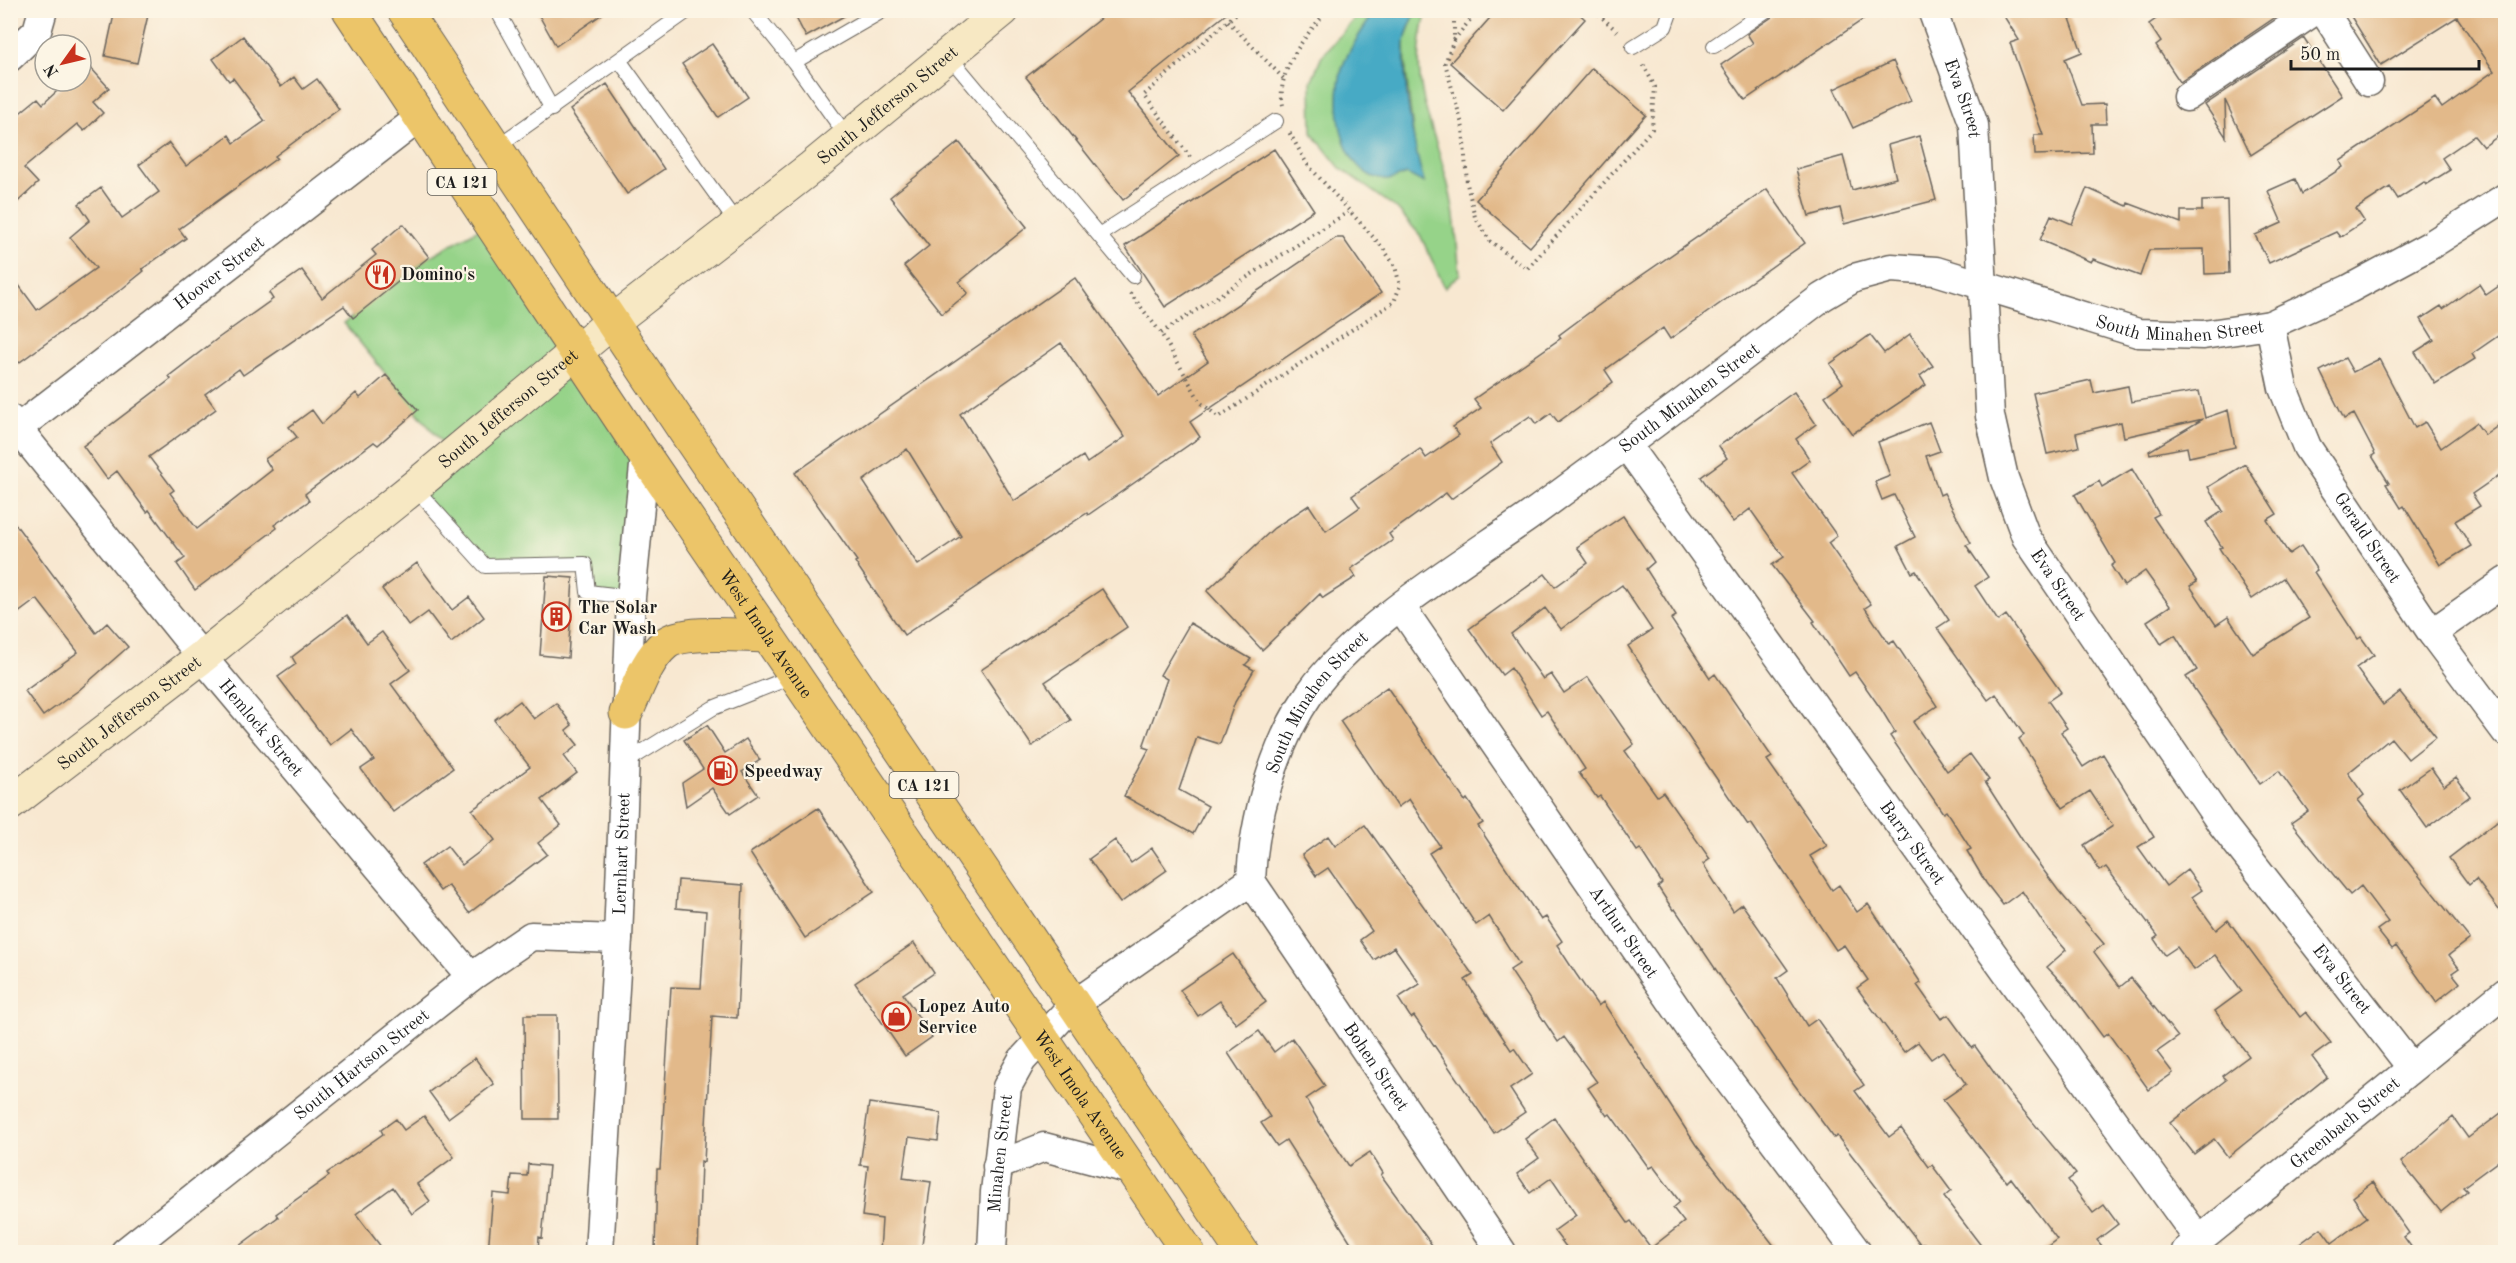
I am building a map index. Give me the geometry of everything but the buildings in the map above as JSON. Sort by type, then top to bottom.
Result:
[{"type":"main road","name":"West Imola Avenue","points":[[349,10],[766,636],[1188,1252]]},
{"type":"main road","name":"CA 121","points":[[404,10],[612,322],[1242,1252]]},
{"type":"main road","points":[[626,712],[651,660],[667,642],[693,635],[766,636]]},
{"type":"street","points":[[10,57],[37,30],[43,10]]},
{"type":"street","name":"South Jefferson Street","points":[[10,804],[202,657],[414,487],[612,322],[848,138],[1002,10]]},
{"type":"street","name":"Eva Street","points":[[1932,10],[1974,125],[1990,416],[2004,478],[2026,537],[2221,824],[2411,1067]]},
{"type":"street","points":[[2187,96],[2316,10]]},
{"type":"street","points":[[2323,10],[2369,82]]},
{"type":"street","name":"Hoover Street","points":[[14,424],[419,118]]},
{"type":"street","name":"South Minahen Street","points":[[1251,881],[1252,846],[1282,740],[1310,693],[1344,654],[1401,607],[1627,446],[1822,297],[1854,278],[1891,268],[1936,271],[2138,333],[2203,335],[2270,325],[2349,289],[2419,251],[2505,197]]},
{"type":"street","name":"Gerald Street","points":[[2270,325],[2283,388],[2307,447],[2432,633],[2505,732]]},
{"type":"street","name":"Hemlock Street","points":[[14,424],[202,657],[471,977]]},
{"type":"street","name":"Barry Street","points":[[1627,446],[2192,1246]]},
{"type":"street","name":"Lernhart Street","points":[[598,1252],[618,939],[631,597],[645,456]]},
{"type":"street","points":[[2432,633],[2505,581]]},
{"type":"street","name":"Arthur Street","points":[[1401,607],[1696,1036],[1857,1252]]},
{"type":"street","points":[[1073,1005],[1251,881]]},
{"type":"street","name":"Bohen Street","points":[[1251,881],[1502,1252]]},
{"type":"street","name":"South Hartson Street","points":[[125,1252],[471,977],[531,936],[618,939]]},
{"type":"street","name":"Greenbach Street","points":[[2192,1246],[2505,992]]},
{"type":"street","name":"Minahen Street","points":[[992,1252],[998,1166],[1007,1087],[1022,1060],[1073,1005]]},
{"type":"street","points":[[998,1166],[1044,1147],[1131,1170]]},
{"type":"lane","points":[[497,10],[552,109]]},
{"type":"lane","points":[[495,148],[689,10]]},
{"type":"lane","points":[[752,10],[794,62],[848,138]]},
{"type":"lane","points":[[794,62],[884,10]]},
{"type":"lane","points":[[1633,47],[1665,27],[1671,10]]},
{"type":"lane","points":[[1714,46],[1767,10]]},
{"type":"lane","points":[[948,55],[1133,276]]},
{"type":"lane","points":[[619,60],[738,225]]},
{"type":"lane","points":[[1099,235],[1282,119]]},
{"type":"lane","points":[[414,487],[485,566],[585,564],[588,592],[631,597]]},
{"type":"lane","points":[[624,763],[713,708],[794,676]]},
{"type":"path","points":[[1199,170],[1144,95],[1240,10]]},
{"type":"path","points":[[1122,262],[1116,275],[1161,333],[1201,403],[1219,417],[1394,302],[1400,286],[1395,266],[1383,248],[1348,212],[1307,164],[1282,119],[1281,99],[1286,70],[1315,24],[1328,10]]},
{"type":"path","points":[[1454,10],[1454,40]]},
{"type":"path","points":[[1478,10],[1454,40],[1445,63],[1463,128],[1467,184],[1475,217],[1490,241],[1527,269],[1652,129],[1655,87],[1633,47],[1594,10]]},
{"type":"path","points":[[1228,21],[1284,80]]},
{"type":"path","points":[[1161,333],[1348,212]]},
{"type":"green space","points":[[1361,11],[1375,11],[1347,56],[1340,78],[1338,95],[1342,132],[1348,150],[1357,164],[1369,175],[1385,180],[1407,174],[1424,182],[1415,150],[1406,72],[1405,39],[1416,11],[1427,11],[1421,37],[1419,61],[1421,83],[1450,193],[1460,274],[1445,288],[1420,235],[1396,208],[1340,168],[1312,133],[1311,82],[1322,56]]},
{"type":"green space","points":[[489,223],[645,456],[631,597],[588,592],[585,565],[485,566],[414,487],[452,455],[344,323],[429,257]]},
{"type":"water","points":[[1375,11],[1416,11],[1406,37],[1405,75],[1412,131],[1424,183],[1407,174],[1387,180],[1369,175],[1357,164],[1348,150],[1342,132],[1338,95],[1344,63]]},
{"type":"place","name":"Domino's","points":[[380,274]]},
{"type":"place","name":"The Solar Car Wash","points":[[557,617]]},
{"type":"place","name":"Speedway","points":[[723,771]]},
{"type":"place","name":"Lopez Auto Service","points":[[897,1016]]}]
